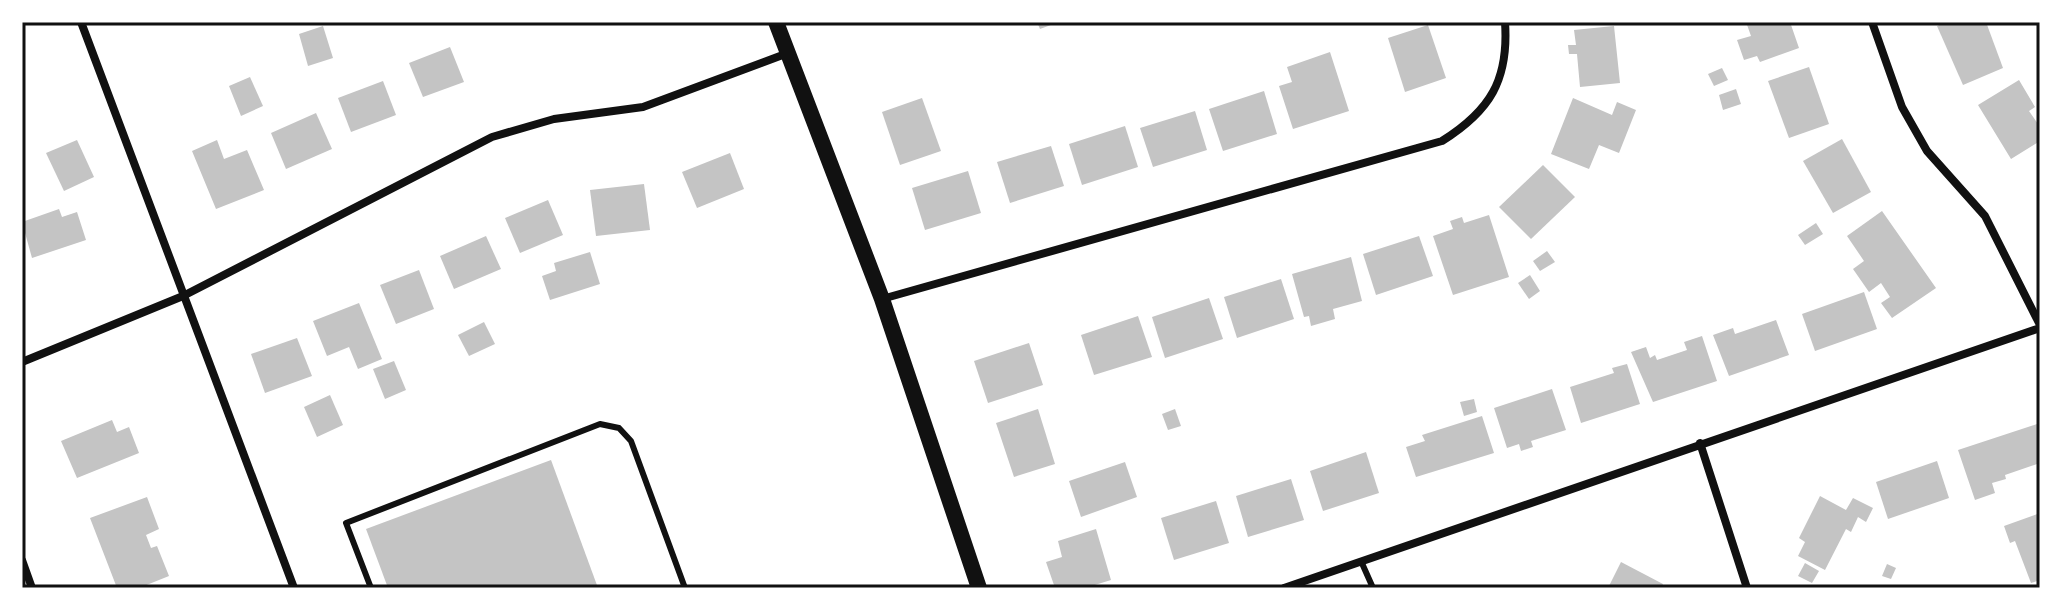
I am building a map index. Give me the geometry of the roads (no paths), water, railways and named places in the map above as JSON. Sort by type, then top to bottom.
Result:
[{"type":"main road","points":[[776,22],[882,299],[979,588]]},
{"type":"street","points":[[81,22],[294,588]]},
{"type":"street","points":[[882,299],[1442,141],[1468,125],[1489,102],[1502,74],[1507,46],[1505,22]]},
{"type":"street","points":[[1284,588],[2040,326],[1985,216],[1927,151],[1902,107],[1872,22]]},
{"type":"street","points":[[22,362],[183,296],[492,137],[554,119],[643,107],[788,53]]},
{"type":"street","points":[[1700,443],[1747,588]]},
{"type":"street","points":[[22,560],[32,588]]},
{"type":"lane","points":[[371,588],[346,523],[600,424],[619,428],[631,441],[685,588]]},
{"type":"lane","points":[[1361,561],[1373,588]]}]
